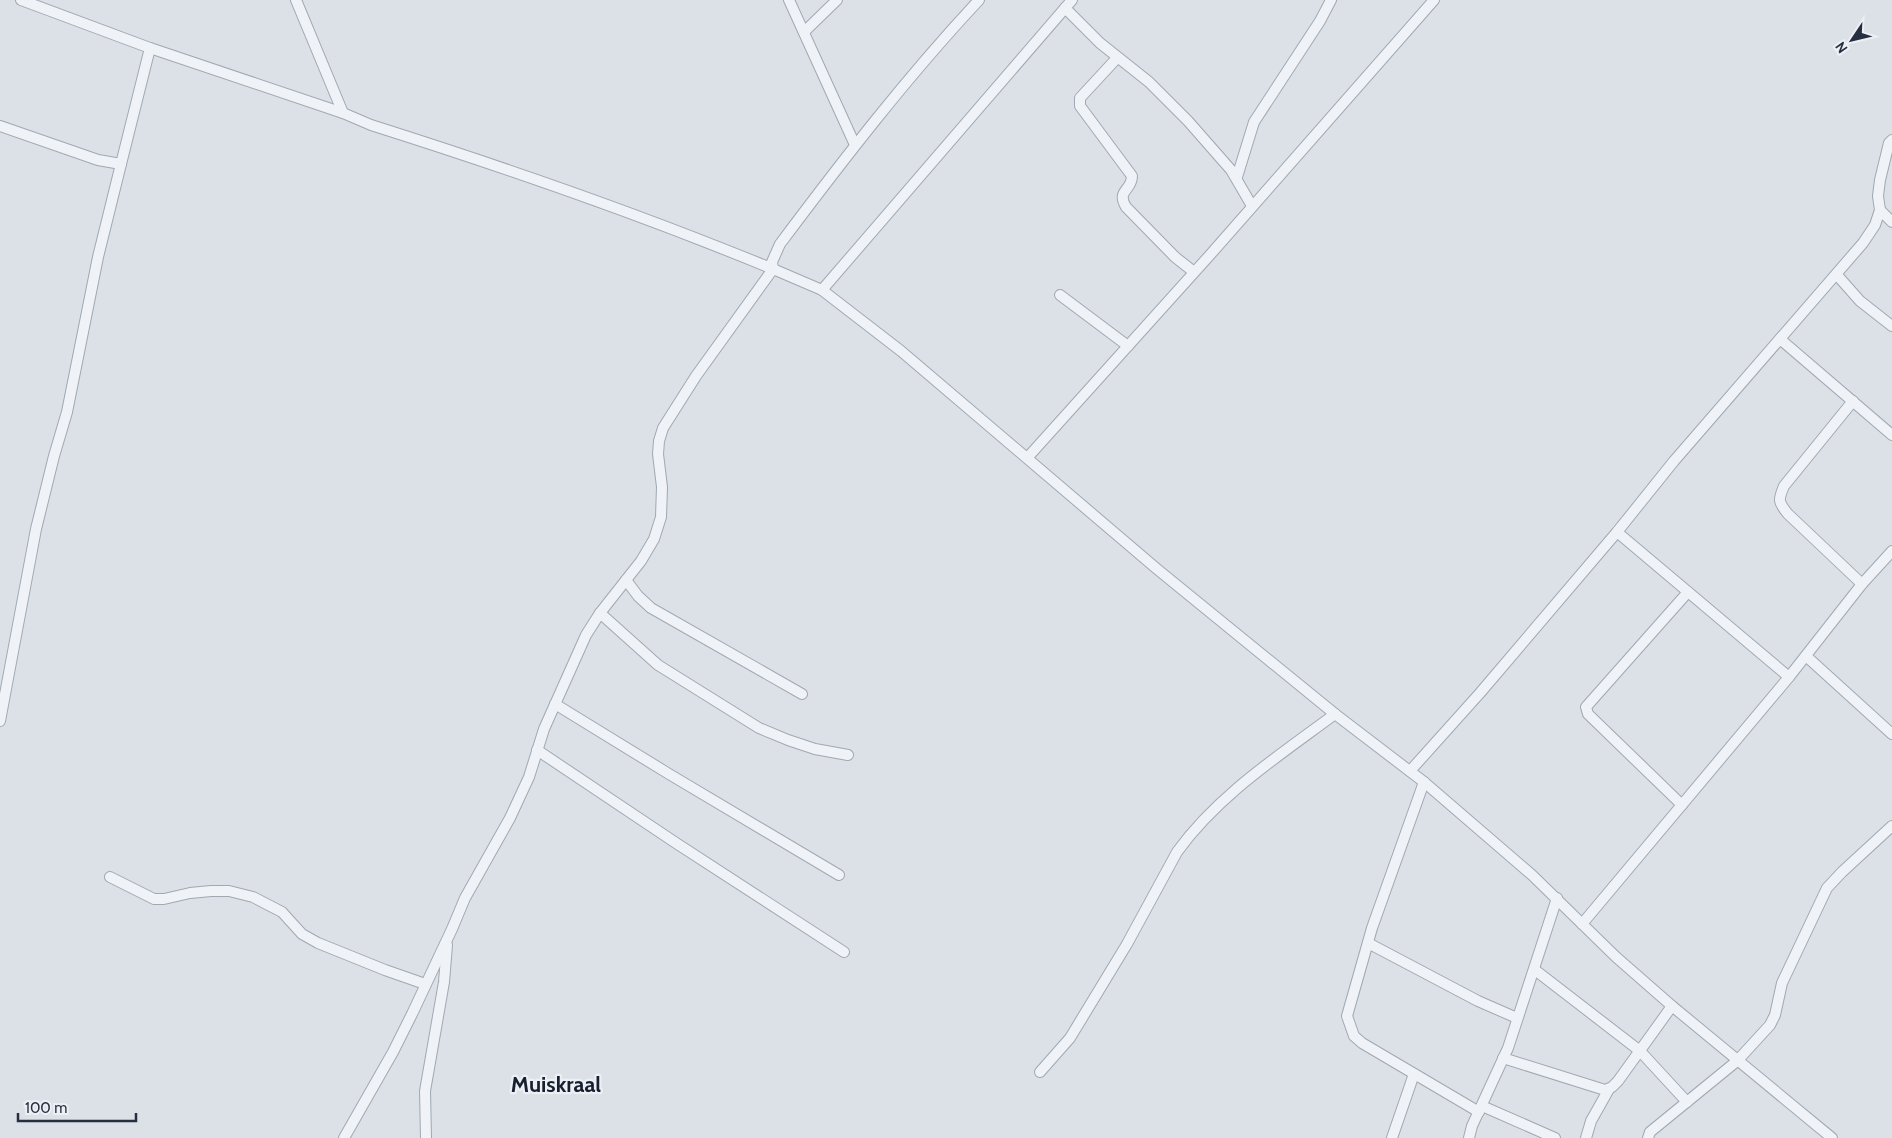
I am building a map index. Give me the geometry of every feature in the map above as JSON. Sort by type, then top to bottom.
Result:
[{"type":"street","points":[[21,0],[150,48],[560,188],[692,236],[822,290],[901,351],[1028,457],[1149,562],[1335,714],[1424,782],[1557,898],[1582,924],[1672,1006],[1832,1138]]},
{"type":"street","points":[[296,0],[344,113]]},
{"type":"street","points":[[789,0],[855,145]]},
{"type":"street","points":[[804,32],[837,0]]},
{"type":"street","points":[[344,1138],[393,1052],[465,898],[510,818],[528,777],[544,729],[586,635],[654,539],[661,517],[662,488],[658,454],[663,428],[696,376],[773,269],[772,262],[780,244],[855,145],[979,0]]},
{"type":"street","points":[[1237,177],[1254,122],[1320,21],[1331,0]]},
{"type":"street","points":[[1028,457],[1434,0]]},
{"type":"street","points":[[822,290],[1068,4],[1100,43],[1163,95],[1221,157],[1237,177],[1252,206]]},
{"type":"street","points":[[0,721],[36,530],[67,412],[98,257],[150,48]]},
{"type":"street","points":[[1117,58],[1079,100],[1080,106],[1132,176],[1131,183],[1122,194],[1122,200],[1126,207],[1175,257],[1194,272]]},
{"type":"street","points":[[0,126],[98,160],[121,164]]},
{"type":"street","points":[[1410,771],[1487,685],[1617,532],[1674,460],[1837,274],[1868,235],[1875,225],[1880,210],[1878,196],[1880,180],[1889,143],[1892,140]]},
{"type":"street","points":[[1880,210],[1892,222]]},
{"type":"street","points":[[1837,274],[1860,301],[1892,326]]},
{"type":"street","points":[[1060,295],[1128,346]]},
{"type":"street","points":[[1780,339],[1892,434]]},
{"type":"street","points":[[1853,401],[1784,486],[1779,498],[1781,505],[1788,514],[1862,584]]},
{"type":"street","points":[[1617,532],[1789,677]]},
{"type":"street","points":[[1582,924],[1789,677],[1862,584],[1892,551]]},
{"type":"street","points":[[626,580],[638,596],[651,608],[802,694]]},
{"type":"street","points":[[1682,805],[1586,710],[1586,707],[1688,592]]},
{"type":"street","points":[[600,613],[658,665],[759,728],[804,746],[830,753],[848,755]]},
{"type":"street","points":[[1806,656],[1892,734]]},
{"type":"street","points":[[555,704],[839,875]]},
{"type":"street","points":[[1040,1072],[1070,1038],[1127,944],[1177,852],[1186,840],[1222,802],[1257,772],[1335,714]]},
{"type":"street","points":[[538,750],[676,843],[844,952]]},
{"type":"street","points":[[1424,782],[1368,944],[1347,1016],[1349,1026],[1354,1036],[1362,1044],[1414,1074],[1481,1109],[1555,1138]]},
{"type":"street","points":[[1648,1138],[1650,1132],[1737,1061],[1773,1020],[1782,983],[1827,888],[1892,826]]},
{"type":"street","points":[[110,877],[154,899],[211,891],[229,891],[253,897],[282,912],[302,934],[318,943],[360,961],[425,984]]},
{"type":"street","points":[[1469,1138],[1503,1058],[1557,898]]},
{"type":"street","points":[[426,1138],[425,1091],[444,982],[447,940]]},
{"type":"street","points":[[1368,944],[1470,997],[1517,1018]]},
{"type":"street","points":[[1534,970],[1640,1050],[1686,1102]]},
{"type":"street","points":[[1586,1138],[1591,1121],[1609,1089],[1618,1081],[1672,1006]]},
{"type":"street","points":[[1503,1058],[1605,1090],[1609,1089]]},
{"type":"street","points":[[1392,1138],[1414,1074]]},
{"type":"district","name":"Muiskraal","points":[[556,1084]]}]
